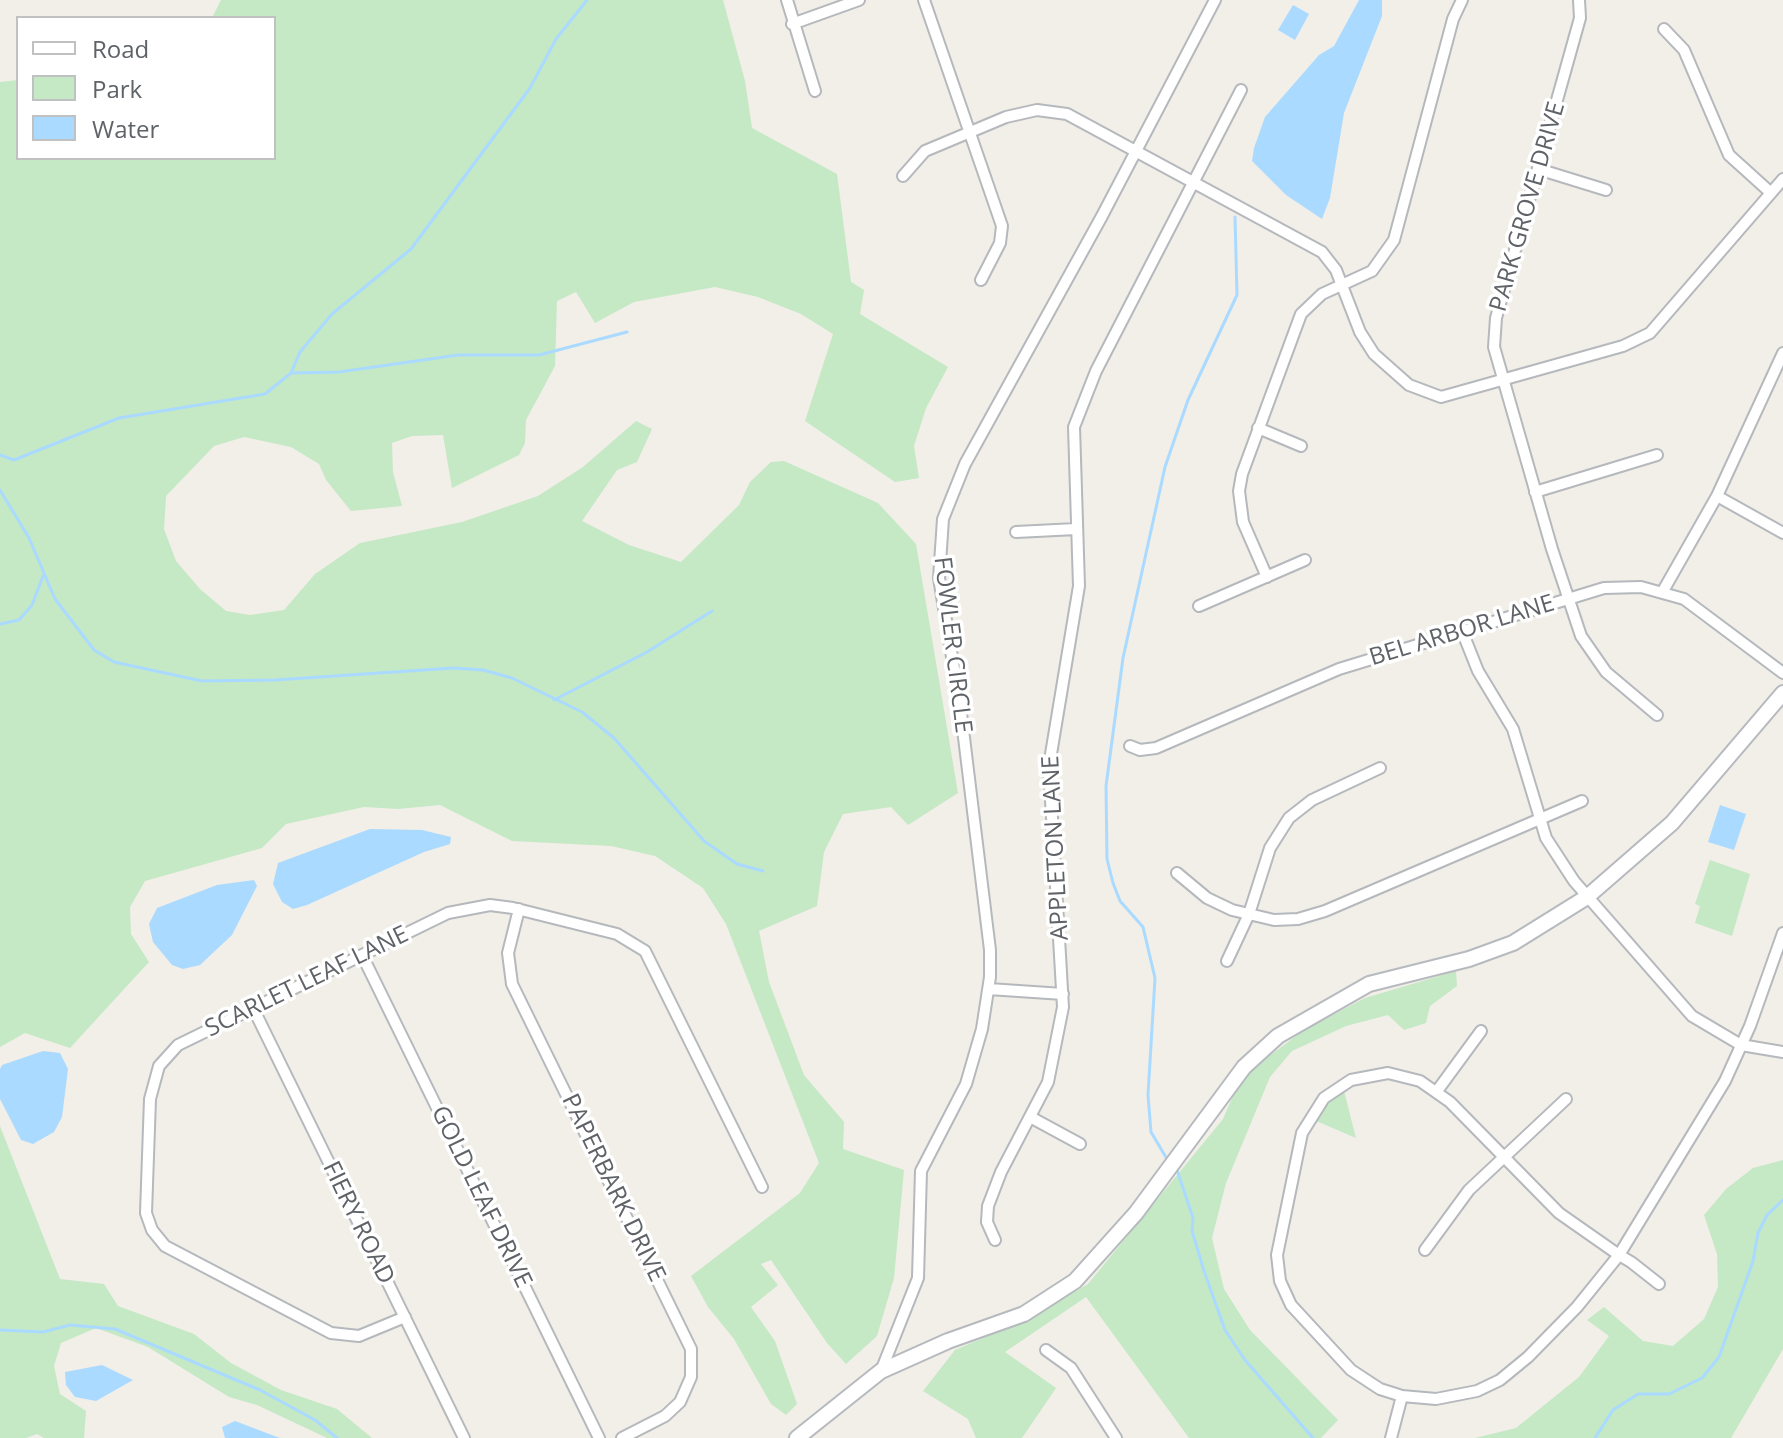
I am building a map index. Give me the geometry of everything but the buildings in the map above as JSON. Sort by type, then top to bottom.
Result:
[{"type":"main road","points":[[797,1438],[881,1371],[1024,1314],[1075,1281],[1136,1213],[1244,1067],[1278,1036],[1369,984],[1469,959],[1513,943],[1587,897],[1672,823],[1783,693]]},
{"type":"street","points":[[787,0],[815,91]]},
{"type":"street","points":[[792,24],[859,0]]},
{"type":"street","points":[[924,0],[1002,226],[1000,243],[981,280]]},
{"type":"street","name":"FOWLER CIRCLE","points":[[881,1371],[918,1278],[921,1171],[966,1084],[982,1029],[989,989],[990,950],[960,705],[939,578],[940,534],[965,464],[1215,0]]},
{"type":"street","points":[[1267,577],[1240,507],[1242,474],[1301,314],[1322,294],[1372,271],[1394,240],[1462,0]]},
{"type":"street","name":"PARK GROVE DRIVE","points":[[1579,0],[1578,30],[1496,318],[1494,347],[1535,492],[1581,636],[1597,662],[1657,715]]},
{"type":"street","points":[[1664,29],[1684,50],[1729,155],[1771,193]]},
{"type":"street","name":"APPLETON LANE","points":[[995,1240],[987,1222],[991,1197],[1001,1172],[1032,1118],[1052,1067],[1063,994],[1049,766],[1051,738],[1077,612],[1074,442],[1078,413],[1241,90]]},
{"type":"street","points":[[903,176],[925,151],[970,130],[1021,112],[1052,110],[1081,121],[1312,245],[1330,261],[1365,342],[1381,361],[1418,391],[1445,397],[1623,346],[1650,333],[1783,179]]},
{"type":"street","points":[[1538,169],[1606,190]]},
{"type":"street","points":[[1663,591],[1717,496],[1783,353]]},
{"type":"street","points":[[1258,428],[1301,446]]},
{"type":"street","points":[[1535,492],[1657,455]]},
{"type":"street","points":[[1717,496],[1783,533]]},
{"type":"street","points":[[1016,532],[1076,529]]},
{"type":"street","points":[[1199,606],[1305,560]]},
{"type":"street","name":"BEL ARBOR LANE","points":[[1130,746],[1156,748],[1339,669],[1616,586],[1663,591],[1701,609],[1783,673]]},
{"type":"street","points":[[1462,631],[1478,671],[1513,729],[1539,821],[1554,852],[1587,897],[1692,1016],[1741,1045],[1783,1052]]},
{"type":"street","points":[[1227,961],[1249,914],[1270,848],[1289,818],[1312,800],[1380,768]]},
{"type":"street","points":[[1177,873],[1207,898],[1249,914],[1282,920],[1313,916],[1582,801]]},
{"type":"street","name":"SCARLET LEAF LANE","points":[[405,1317],[359,1336],[331,1333],[172,1252],[152,1230],[145,1198],[150,1099],[155,1074],[165,1057],[178,1045],[458,909],[490,905],[519,909],[617,934],[645,951],[762,1187]]},
{"type":"street","name":"PAPERBARK DRIVE","points":[[519,909],[508,953],[512,984],[691,1349],[691,1377],[680,1402],[665,1416],[622,1438]]},
{"type":"street","points":[[1659,1284],[1619,1255],[1559,1213],[1437,1091],[1410,1077],[1380,1073],[1351,1080],[1324,1098],[1302,1133],[1277,1245],[1280,1281],[1296,1311],[1351,1370],[1380,1389],[1402,1396],[1451,1398],[1500,1380],[1561,1326],[1619,1255],[1700,1126],[1741,1045],[1783,933]]},
{"type":"street","name":"GOLD LEAF DRIVE","points":[[362,955],[599,1438]]},
{"type":"street","points":[[989,989],[1063,994]]},
{"type":"street","name":"FIERY ROAD","points":[[253,1008],[464,1438]]},
{"type":"street","points":[[1437,1091],[1481,1031]]},
{"type":"street","points":[[1425,1250],[1452,1209],[1566,1099]]},
{"type":"street","points":[[1032,1118],[1080,1144]]},
{"type":"street","points":[[894,1336],[911,1358]]},
{"type":"street","points":[[1046,1350],[1071,1368],[1116,1438]]},
{"type":"street","points":[[1391,1438],[1402,1396]]},
{"type":"green space","points":[[221,0],[723,0],[745,81],[752,128],[837,174],[851,282],[864,290],[860,314],[948,367],[926,408],[914,446],[919,478],[895,482],[805,421],[833,334],[801,314],[758,297],[715,287],[634,302],[595,323],[576,292],[557,301],[555,366],[526,420],[525,443],[519,455],[452,488],[443,435],[412,436],[392,443],[393,472],[402,506],[351,511],[326,480],[319,464],[291,447],[244,437],[214,446],[166,496],[164,529],[176,561],[200,589],[226,611],[250,615],[284,610],[315,574],[360,543],[462,522],[538,496],[583,467],[636,421],[652,429],[637,462],[617,470],[582,521],[629,545],[681,562],[739,505],[750,482],[771,462],[784,461],[878,503],[916,544],[958,793],[908,825],[891,807],[843,814],[824,852],[817,906],[759,931],[769,982],[804,1075],[844,1122],[843,1149],[904,1170],[894,1278],[877,1336],[846,1364],[827,1343],[771,1260],[761,1264],[778,1285],[751,1307],[775,1341],[797,1404],[786,1415],[771,1404],[734,1339],[708,1307],[691,1276],[800,1193],[819,1163],[726,924],[703,888],[655,856],[611,846],[512,841],[440,805],[398,809],[364,807],[286,824],[262,848],[145,881],[130,907],[131,934],[149,962],[70,1048],[25,1033],[0,1047],[0,82],[16,80],[16,160],[276,160],[276,16],[213,16]]},
{"type":"green space","points":[[1710,860],[1750,874],[1732,936],[1695,923],[1700,906],[1695,904]]},
{"type":"green space","points":[[1456,971],[1457,986],[1430,1006],[1426,1023],[1404,1030],[1388,1015],[1346,1026],[1292,1051],[1270,1077],[1226,1183],[1212,1238],[1224,1289],[1250,1330],[1338,1420],[1321,1438],[1189,1438],[1086,1297],[1005,1352],[1056,1388],[1022,1438],[976,1438],[968,1419],[923,1391],[955,1350],[1028,1319],[1088,1284],[1223,1119],[1238,1084],[1268,1057],[1304,1030],[1365,998]]},
{"type":"green space","points":[[1344,1091],[1356,1138],[1314,1120],[1322,1106]]},
{"type":"green space","points":[[0,1126],[60,1279],[104,1284],[118,1306],[194,1334],[231,1363],[281,1390],[337,1409],[372,1438],[327,1438],[257,1405],[229,1397],[148,1347],[96,1328],[61,1343],[54,1366],[60,1394],[86,1411],[84,1438],[44,1438],[37,1434],[26,1438],[0,1438]]},
{"type":"green space","points":[[1783,1160],[1783,1349],[1731,1438],[1475,1438],[1516,1428],[1579,1377],[1609,1336],[1587,1320],[1604,1307],[1643,1341],[1673,1346],[1704,1319],[1718,1287],[1717,1254],[1704,1215],[1726,1189],[1753,1168]]},
{"type":"water","points":[[1359,0],[1382,0],[1382,16],[1344,113],[1330,198],[1322,219],[1286,195],[1252,161],[1254,148],[1265,117],[1319,55],[1334,46]]},
{"type":"water","points":[[1293,5],[1309,14],[1295,40],[1278,30]]},
{"type":"water","points":[[1720,805],[1746,814],[1734,850],[1708,842]]},
{"type":"water","points":[[370,829],[422,830],[451,837],[450,844],[424,852],[307,905],[293,909],[282,902],[273,884],[278,863]]},
{"type":"water","points":[[254,880],[257,886],[232,935],[200,965],[183,969],[172,965],[153,942],[149,924],[157,908],[217,885]]},
{"type":"water","points":[[43,1051],[60,1053],[68,1069],[62,1117],[54,1132],[33,1144],[21,1140],[0,1099],[0,1069],[2,1065]]},
{"type":"water","points":[[102,1365],[133,1380],[96,1401],[75,1397],[66,1385],[65,1372]]},
{"type":"water","points":[[235,1421],[281,1438],[225,1438],[222,1427]]},
{"type":"waterway","points":[[291,373],[300,352],[332,314],[411,249],[530,88],[556,39],[587,0]]},
{"type":"waterway","points":[[1167,1159],[1151,1132],[1148,1095],[1155,978],[1143,927],[1120,901],[1113,883],[1107,859],[1106,786],[1123,658],[1165,467],[1188,400],[1237,295],[1235,217]]},
{"type":"waterway","points":[[0,455],[14,460],[119,418],[265,394],[291,373],[339,372],[458,355],[539,355],[627,332]]},
{"type":"waterway","points":[[0,490],[29,538],[55,599],[94,650],[114,662],[202,681],[275,680],[453,668],[483,670],[512,678],[582,712],[614,738],[704,841],[737,864],[763,871]]},
{"type":"waterway","points":[[0,624],[19,620],[32,605],[43,576]]},
{"type":"waterway","points":[[554,700],[647,652],[712,611]]},
{"type":"waterway","points":[[1177,1170],[1193,1218],[1192,1231],[1225,1330],[1245,1360],[1313,1438]]},
{"type":"waterway","points":[[1595,1438],[1613,1410],[1638,1394],[1669,1394],[1702,1378],[1719,1357],[1753,1261],[1758,1233],[1767,1215],[1783,1200]]},
{"type":"waterway","points":[[0,1330],[43,1332],[70,1325],[115,1329],[260,1390],[315,1420],[337,1438]]}]
